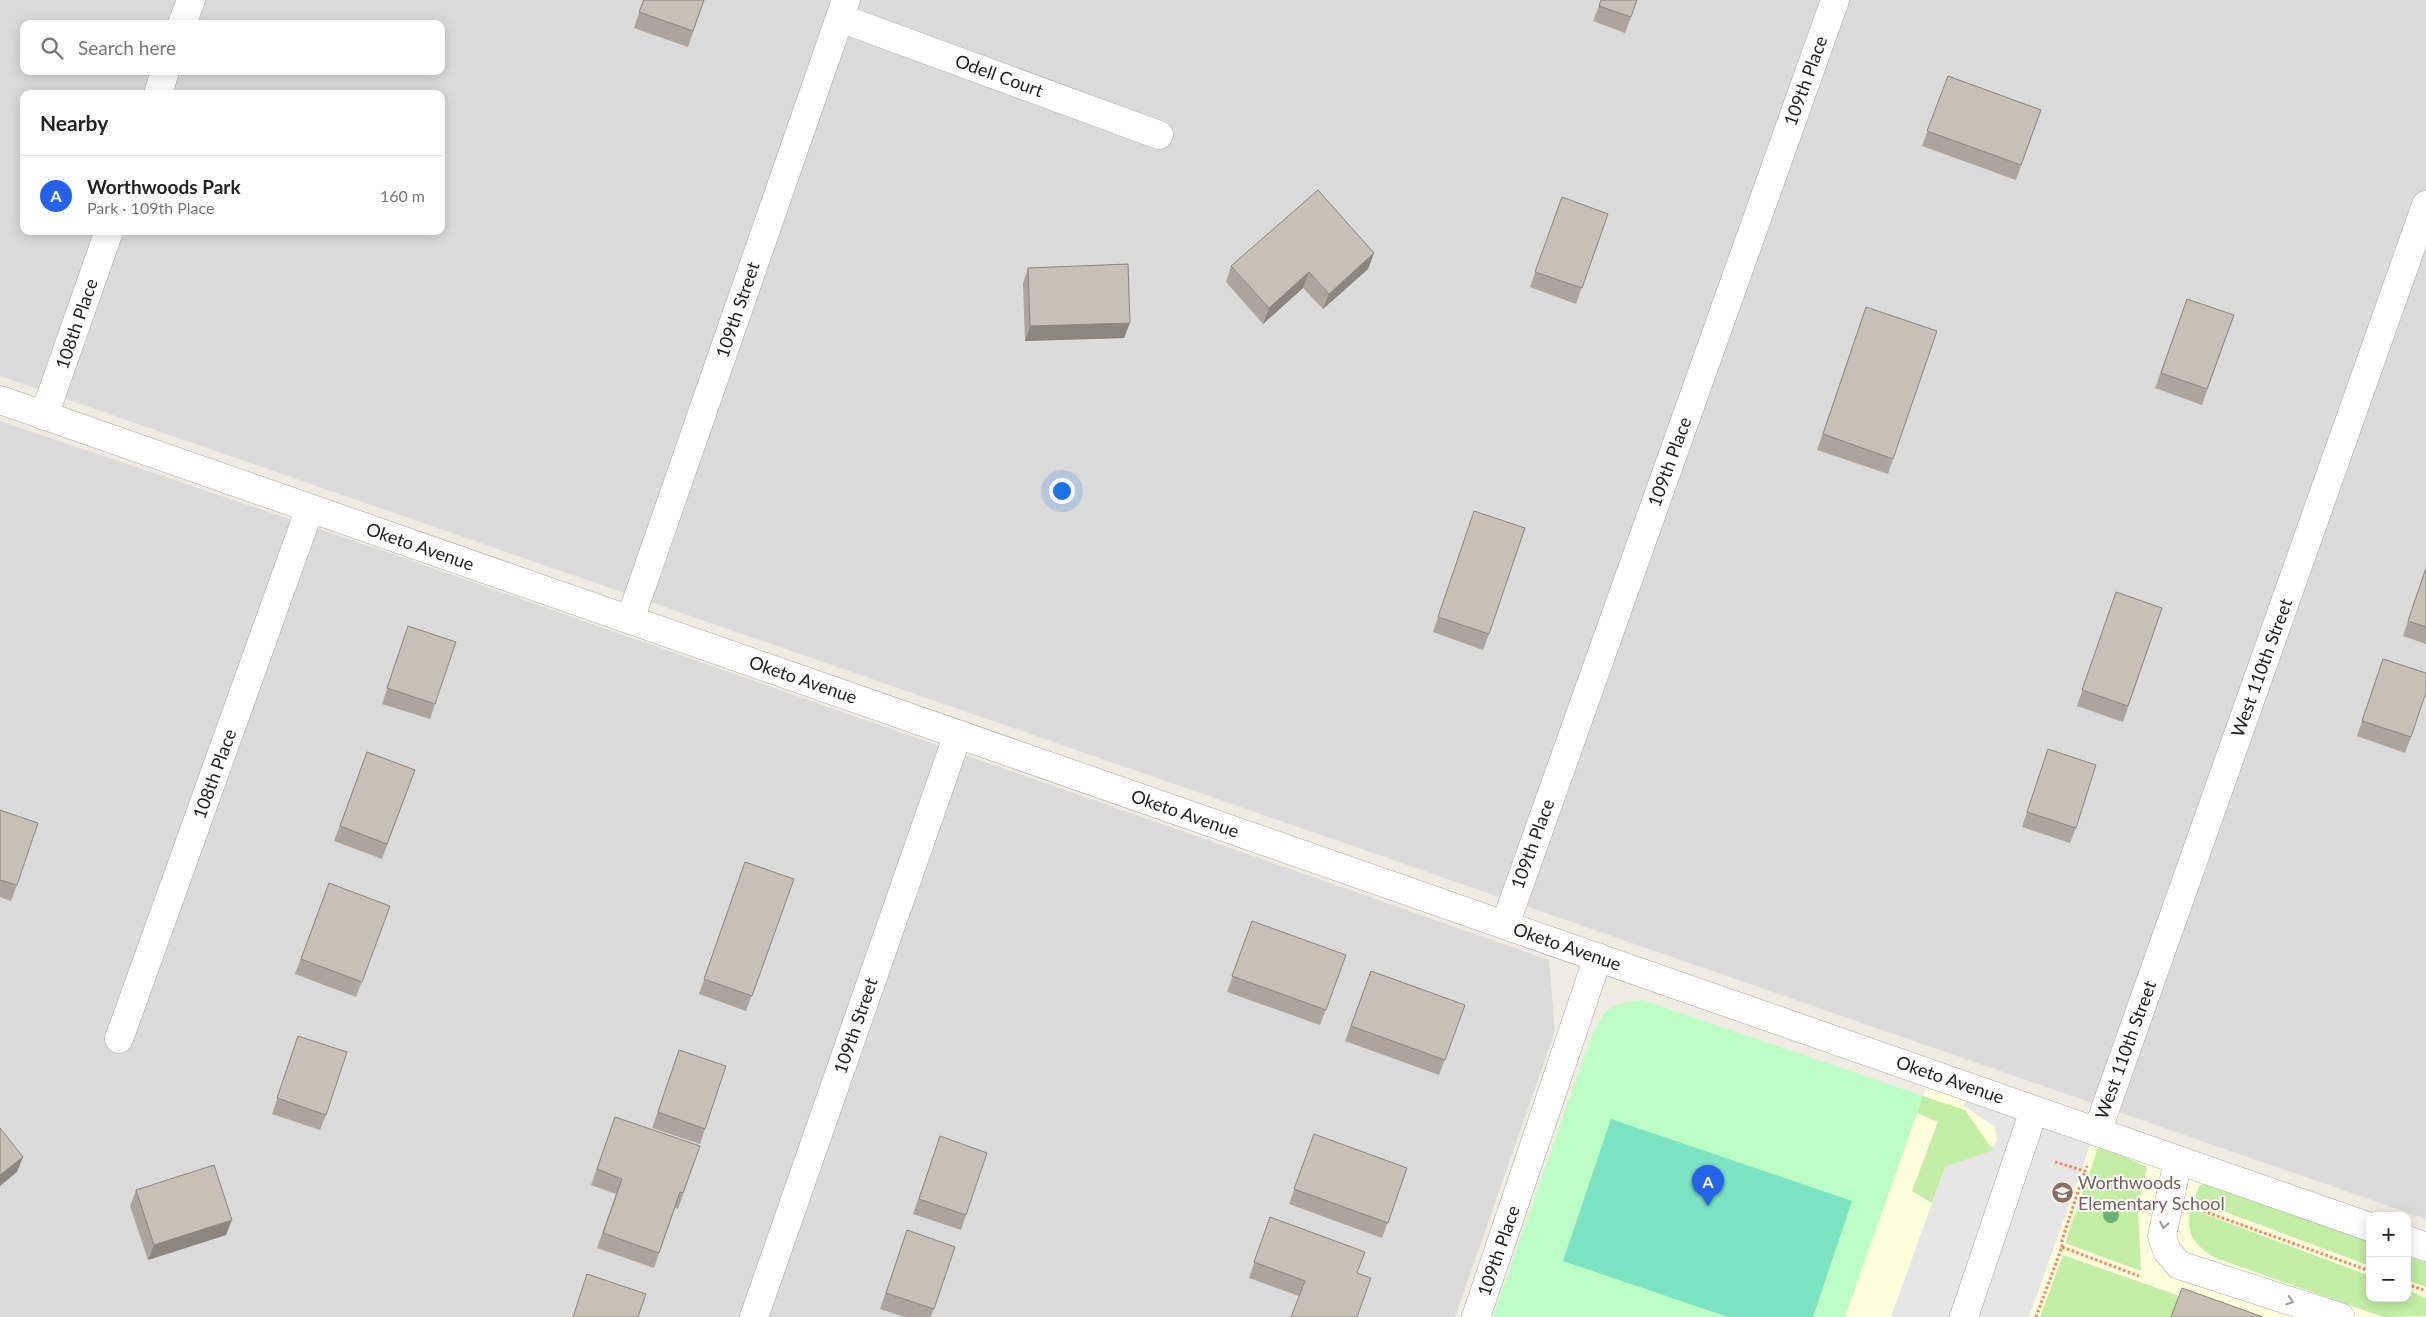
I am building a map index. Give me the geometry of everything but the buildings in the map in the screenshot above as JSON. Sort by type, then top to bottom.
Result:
[{"type":"street","points":[[184,20],[191,0]]},
{"type":"street","name":"109th Place","points":[[1504,925],[1835,0]]},
{"type":"street","name":"Odell Court","points":[[843,9],[1159,134]]},
{"type":"street","name":"109th Street","points":[[630,620],[843,9]]},
{"type":"street","points":[[159,90],[165,75]]},
{"type":"street","name":"West 110th Street","points":[[2097,1132],[2426,205]]},
{"type":"street","name":"108th Place","points":[[44,416],[108,235]]},
{"type":"street","name":"Oketo Avenue","points":[[0,400],[2366,1226]]},
{"type":"street","name":"108th Place","points":[[119,1039],[310,508]]},
{"type":"street","name":"109th Street","points":[[754,1317],[958,734]]},
{"type":"street","name":"109th Place","points":[[1476,1317],[1598,957]]},
{"type":"street","points":[[1964,1317],[2034,1110]]},
{"type":"street","points":[[2178,1160],[2162,1236],[2167,1250],[2179,1265],[2340,1317]]},
{"type":"street","points":[[2411,1241],[2426,1247]]},
{"type":"path","points":[[2036,1317],[2062,1247],[2062,1240],[2085,1171]]},
{"type":"path","points":[[2062,1247],[2145,1278]]},
{"type":"path","points":[[2411,1285],[2426,1291]]},
{"type":"shaded area","points":[[0,0],[2426,0],[2426,1219],[2411,1214],[2411,1212],[2406,1212],[0,376]]},
{"type":"shaded area","points":[[0,421],[387,552],[1549,960],[1555,1031],[1455,1317],[0,1317]]},
{"type":"shaded area","name":"Worthwoods Elementary School","points":[[1927,1085],[2366,1239],[2366,1302],[2411,1302],[2411,1254],[2426,1259],[2426,1317],[1845,1317]]},
{"type":"shaded area","points":[[1968,1095],[2092,1138],[2083,1166],[2029,1317],[1891,1317],[1945,1167],[1992,1151],[1997,1140],[1995,1127],[1964,1106]]},
{"type":"green space","points":[[1643,1000],[1923,1096],[1845,1317],[1493,1317],[1589,1042],[1603,1015],[1608,1010],[1621,1004]]},
{"type":"green space","points":[[1923,1096],[1965,1110],[1990,1146],[1994,1147],[1992,1151],[1945,1167],[1932,1203],[1912,1191],[1938,1122],[1917,1113]]},
{"type":"green space","points":[[1611,1119],[1852,1201],[1813,1317],[1728,1317],[1563,1261]]},
{"type":"green space","points":[[2099,1145],[2147,1167],[2138,1207],[2141,1271],[2065,1243]]},
{"type":"green space","points":[[2211,1179],[2366,1235],[2366,1265],[2196,1201],[2199,1187]]},
{"type":"green space","points":[[2191,1209],[2366,1275],[2366,1302],[2411,1302],[2411,1292],[2426,1298],[2426,1316],[2383,1317],[2213,1257],[2200,1247],[2192,1237],[2189,1218]]},
{"type":"green space","points":[[2411,1251],[2426,1256],[2426,1287],[2411,1281]]},
{"type":"green space","points":[[2063,1255],[2220,1310],[2172,1317],[2040,1317]]},
{"type":"place","name":"Worthwoods Elementary School","points":[[2062,1193]]},
{"type":"place","name":"Worthwoods Park","points":[[1708,1206]]}]
